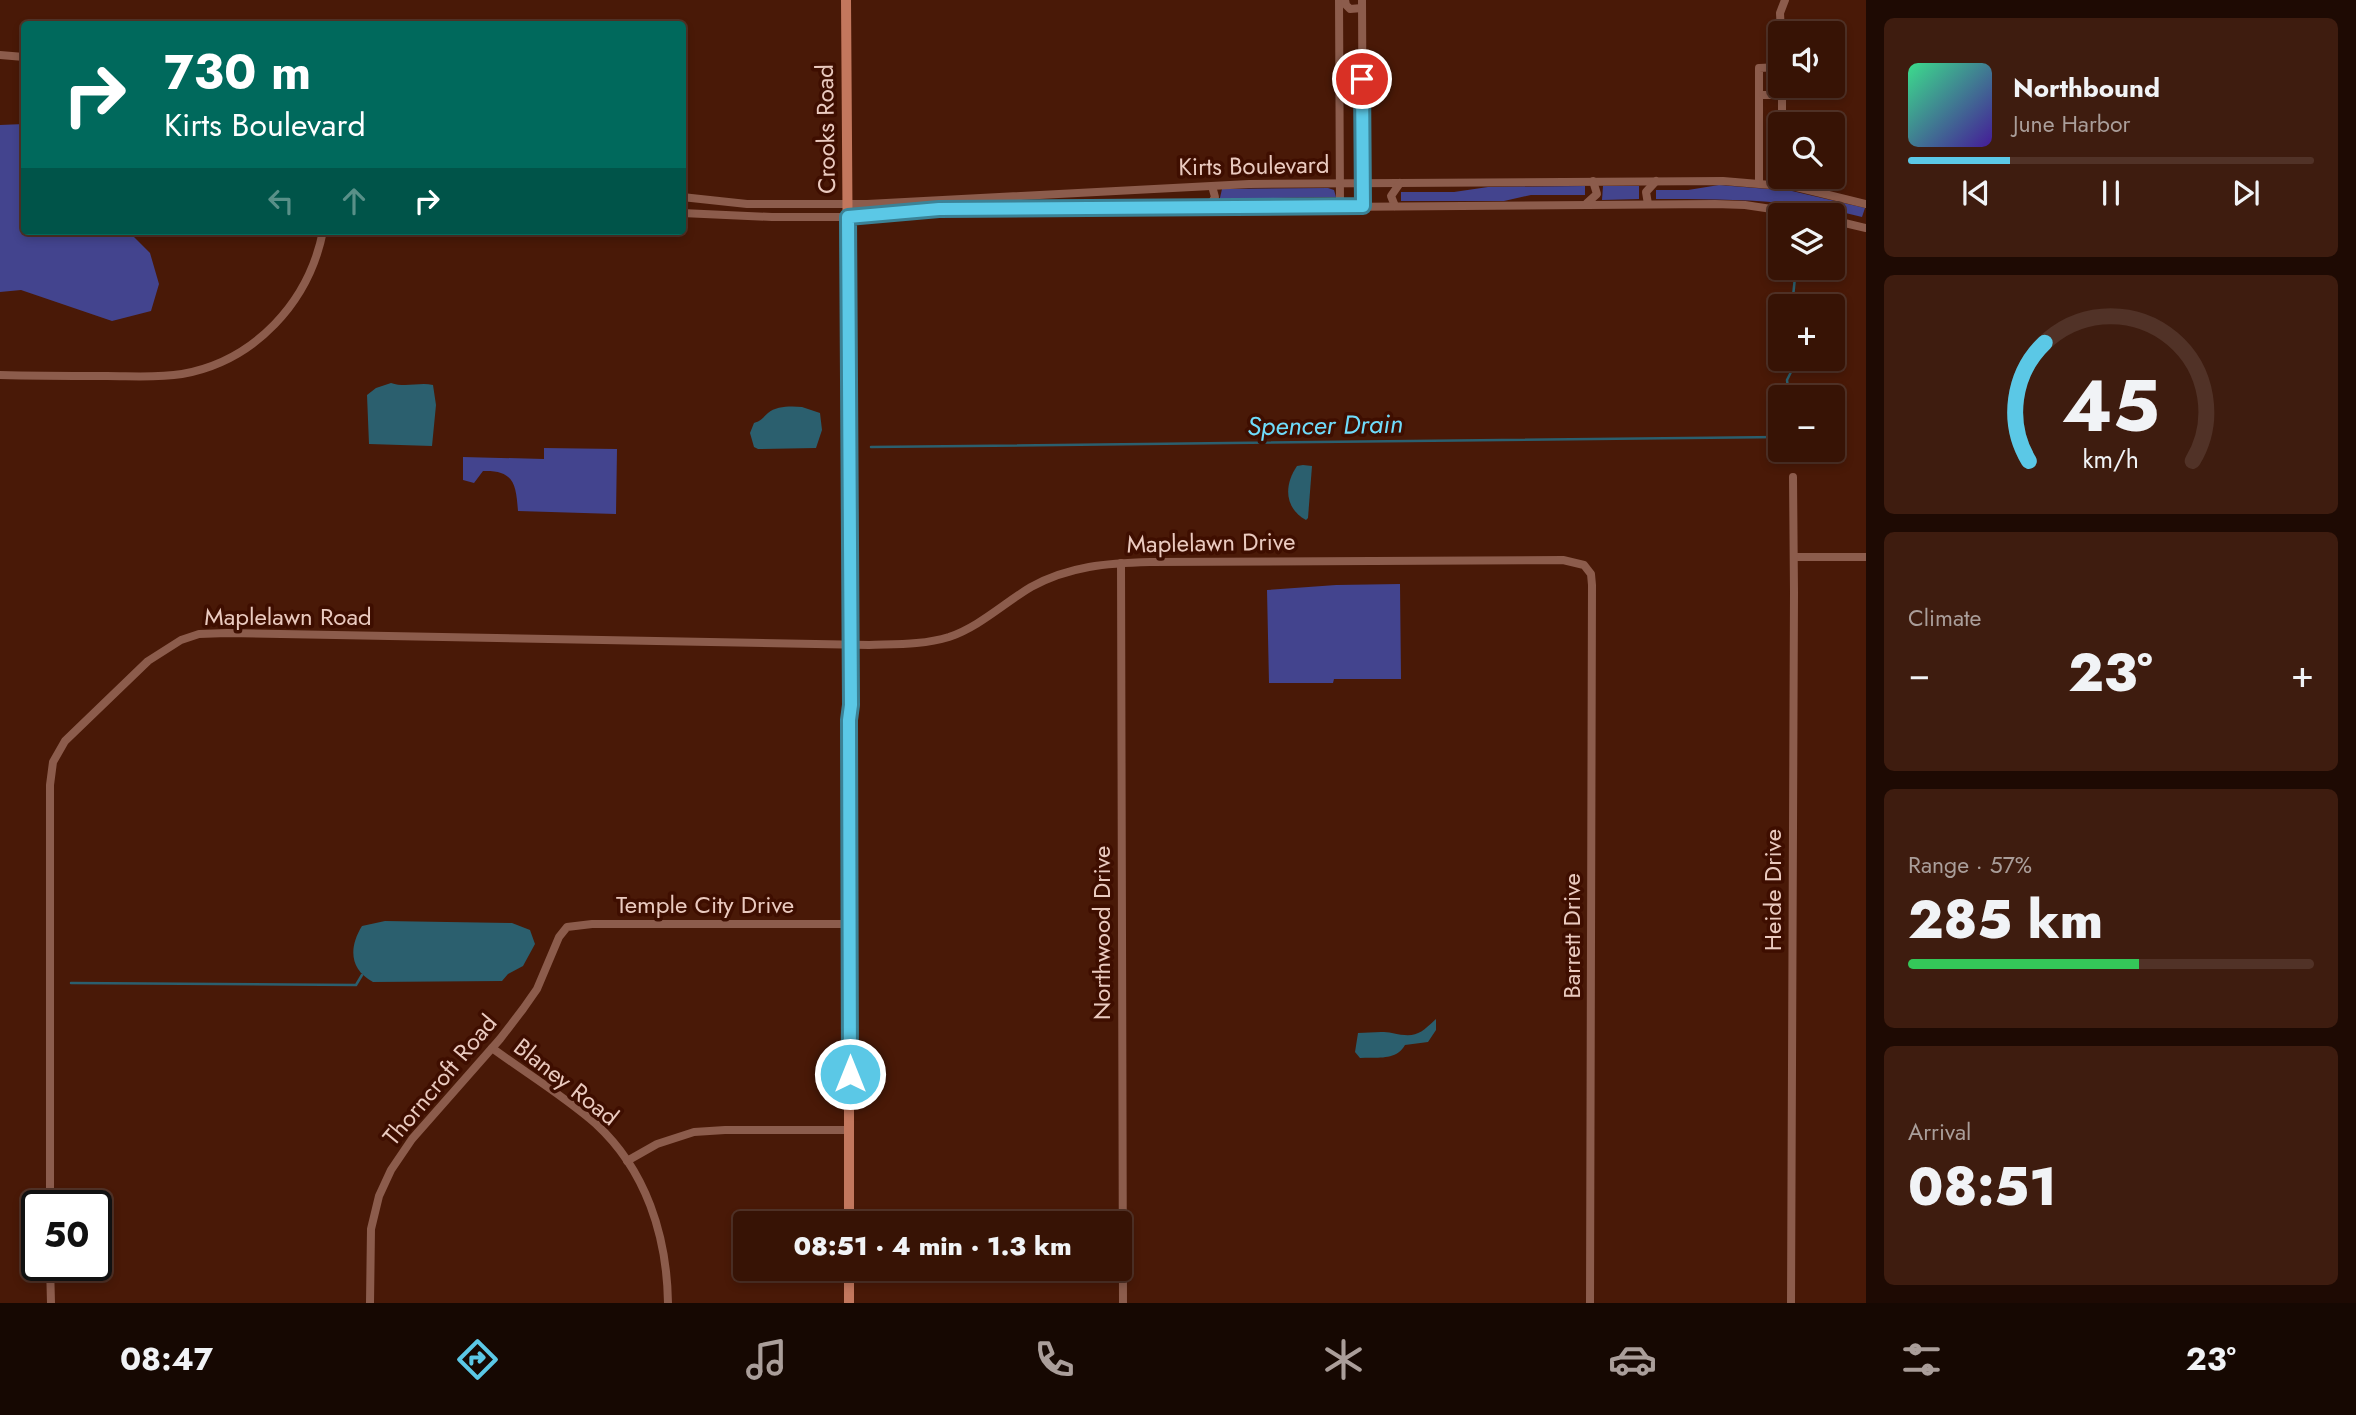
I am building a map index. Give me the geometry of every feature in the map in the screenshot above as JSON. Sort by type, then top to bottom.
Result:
[{"type":"main road","name":"Crooks Road","points":[[846,0],[850,644],[849,1211]]},
{"type":"main road","points":[[849,1281],[849,1303]]},
{"type":"street","points":[[1339,0],[1340,206]]},
{"type":"street","points":[[1345,0],[1350,9],[1362,4],[1363,206]]},
{"type":"street","points":[[1781,21],[1781,7],[1785,0]]},
{"type":"street","points":[[0,55],[21,57]]},
{"type":"street","points":[[1759,182],[1759,68],[1768,68]]},
{"type":"street","points":[[1759,95],[1768,93]]},
{"type":"street","points":[[1585,205],[1597,194],[1593,181]]},
{"type":"street","points":[[1648,204],[1646,191],[1656,181]]},
{"type":"street","name":"Kirts Boulevard","points":[[686,197],[747,204],[848,204],[1212,186],[1768,182]]},
{"type":"street","points":[[1395,206],[1391,196],[1400,183]]},
{"type":"street","points":[[1203,207],[1214,201],[1212,186]]},
{"type":"street","name":"Kirts Boulevard","points":[[1812,189],[1866,204]]},
{"type":"street","points":[[1115,208],[1112,201],[1118,191]]},
{"type":"street","name":"Kirts Boulevard","points":[[686,213],[848,217],[939,209],[1648,204],[1740,204],[1768,208]]},
{"type":"street","points":[[1845,222],[1864,226]]},
{"type":"street","points":[[0,375],[166,376],[217,364],[253,344],[285,314],[309,277],[322,235]]},
{"type":"street","name":"Heide Drive","points":[[1791,1303],[1793,477]]},
{"type":"street","points":[[1794,557],[1866,557]]},
{"type":"street","name":"Maplelawn Drive","points":[[850,644],[914,643],[948,637],[972,625],[1031,587],[1057,575],[1082,567],[1121,563],[1563,560],[1581,563],[1588,569]]},
{"type":"street","name":"Northwood Drive","points":[[1121,563],[1123,1303]]},
{"type":"street","name":"Barrett Drive","points":[[1588,569],[1592,585],[1590,1303]]},
{"type":"street","name":"Maplelawn Road","points":[[50,1190],[51,774],[55,757],[65,741],[148,661],[163,650],[190,637],[227,633],[850,644]]},
{"type":"street","name":"Temple City Drive","points":[[562,931],[572,925],[592,924],[849,923]]},
{"type":"street","name":"Thorncroft Road","points":[[370,1303],[369,1243],[373,1217],[391,1170],[412,1139],[492,1048],[537,989],[562,931]]},
{"type":"street","name":"Blaney Road","points":[[492,1048],[587,1117],[627,1161],[649,1198],[663,1242],[668,1303]]},
{"type":"street","points":[[627,1161],[657,1144],[694,1132],[850,1130]]},
{"type":"street","points":[[50,1281],[51,1303]]},
{"type":"shaded area","points":[[21,124],[21,235],[132,235],[150,253],[159,284],[151,311],[112,321],[21,290],[0,292],[0,125]]},
{"type":"shaded area","points":[[1719,185],[1792,191],[1844,203],[1656,199],[1656,190],[1688,190]]},
{"type":"shaded area","points":[[1585,186],[1585,195],[1531,195],[1504,201],[1401,201],[1401,192],[1454,192],[1488,187]]},
{"type":"shaded area","points":[[1603,186],[1639,186],[1639,199],[1602,200]]},
{"type":"shaded area","points":[[1222,189],[1334,190],[1336,197],[1219,202]]},
{"type":"shaded area","points":[[1845,203],[1865,208],[1862,217],[1845,213]]},
{"type":"shaded area","points":[[544,448],[617,449],[616,514],[518,511],[514,486],[507,476],[483,471],[474,483],[463,480],[463,457],[544,459]]},
{"type":"shaded area","points":[[1400,584],[1401,679],[1269,683],[1267,590]]},
{"type":"water","points":[[391,383],[433,385],[436,405],[432,446],[369,444],[367,395],[376,388]]},
{"type":"water","points":[[802,407],[820,413],[822,430],[816,448],[754,447],[750,433],[754,423],[775,409]]},
{"type":"water","points":[[1297,466],[1312,466],[1306,520],[1293,509],[1288,496],[1293,473]]},
{"type":"water","points":[[385,921],[512,923],[530,930],[535,944],[523,966],[508,974],[502,981],[373,982],[359,971],[353,950],[362,926]]},
{"type":"water","points":[[1436,1019],[1436,1030],[1428,1042],[1405,1045],[1397,1054],[1386,1057],[1360,1058],[1355,1052],[1358,1033],[1412,1035],[1421,1032]]},
{"type":"waterway","name":"Spencer Drain","points":[[1793,294],[1795,280]]},
{"type":"waterway","name":"Spencer Drain","points":[[1788,385],[1792,371]]},
{"type":"waterway","name":"Spencer Drain","points":[[871,447],[1768,437]]},
{"type":"waterway","points":[[71,983],[356,985],[362,975]]},
{"type":"route","points":[[850,1074],[848,217],[939,209],[1363,206],[1362,79]]}]
